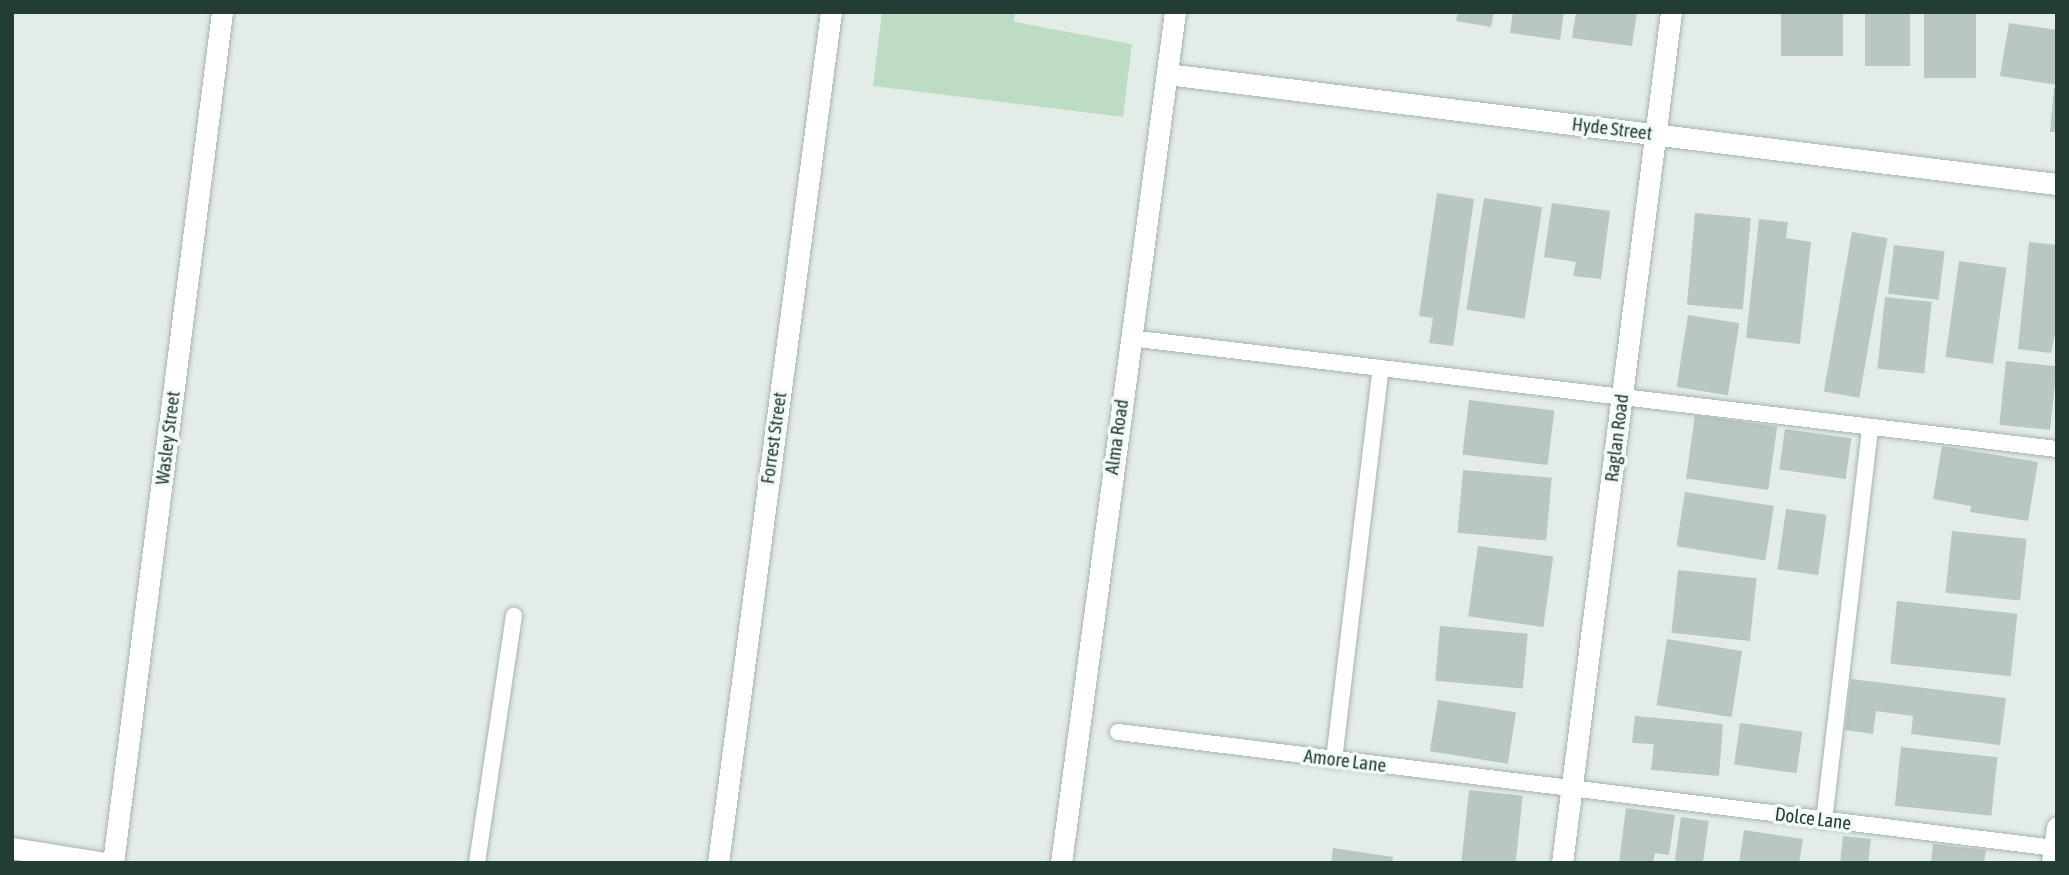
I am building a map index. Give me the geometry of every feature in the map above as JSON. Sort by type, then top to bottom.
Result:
[{"type":"street","name":"Wasley Street","points":[[113,863],[222,12]]},
{"type":"street","name":"Forrest Street","points":[[718,863],[831,12]]},
{"type":"street","name":"Alma Road","points":[[1061,863],[1175,12]]},
{"type":"street","name":"Raglan Road","points":[[1562,863],[1671,12]]},
{"type":"street","name":"Hyde Street","points":[[1167,75],[2057,184]]},
{"type":"street","points":[[2053,855],[2057,827]]},
{"type":"street","points":[[12,848],[105,863]]},
{"type":"lane","points":[[1130,338],[2057,449]]},
{"type":"lane","points":[[1334,760],[1381,369]]},
{"type":"lane","points":[[1824,821],[1870,428]]},
{"type":"lane","points":[[477,863],[514,616]]},
{"type":"lane","name":"Amore Lane","points":[[1118,732],[1572,790]]},
{"type":"lane","name":"Dolce Lane","points":[[1572,790],[1824,821],[2053,855]]},
{"type":"green space","points":[[882,12],[1015,12],[1014,22],[1132,44],[1123,117],[873,86]]},
{"type":"building","points":[[1458,12],[1494,12],[1491,27],[1456,21]]},
{"type":"building","points":[[1513,12],[1564,12],[1560,40],[1510,33]]},
{"type":"building","points":[[1576,12],[1637,12],[1632,46],[1572,38]]},
{"type":"building","points":[[1781,12],[1843,12],[1843,56],[1781,56]]},
{"type":"building","points":[[1865,12],[1910,12],[1910,66],[1865,66]]},
{"type":"building","points":[[1924,12],[1976,12],[1976,78],[1924,78]]},
{"type":"building","points":[[2009,23],[2057,30],[2057,85],[2000,76]]},
{"type":"building","points":[[2054,88],[2057,88],[2057,132],[2050,132]]},
{"type":"building","points":[[1437,193],[1474,199],[1453,346],[1429,343],[1433,318],[1419,316]]},
{"type":"building","points":[[1484,198],[1542,207],[1525,319],[1466,310]]},
{"type":"building","points":[[1552,203],[1610,211],[1601,279],[1573,276],[1576,262],[1544,257]]},
{"type":"building","points":[[1695,213],[1751,218],[1743,310],[1687,305]]},
{"type":"building","points":[[1759,219],[1788,222],[1786,238],[1811,242],[1800,344],[1746,338]]},
{"type":"building","points":[[1852,232],[1887,238],[1859,398],[1824,392]]},
{"type":"building","points":[[2029,242],[2057,245],[2057,324],[2051,353],[2018,349]]},
{"type":"building","points":[[1894,245],[1945,251],[1939,300],[1888,294]]},
{"type":"building","points":[[1959,261],[2007,268],[1993,364],[1946,357]]},
{"type":"building","points":[[1885,297],[1932,302],[1924,374],[1877,369]]},
{"type":"building","points":[[1688,315],[1739,323],[1728,395],[1677,387]]},
{"type":"building","points":[[2006,361],[2057,366],[2050,430],[1999,425]]},
{"type":"building","points":[[1469,400],[1554,410],[1548,465],[1462,455]]},
{"type":"building","points":[[1695,415],[1777,427],[1768,490],[1686,478]]},
{"type":"building","points":[[1785,429],[1851,438],[1846,479],[1779,470]]},
{"type":"building","points":[[1942,446],[2038,462],[2028,521],[1970,512],[1971,506],[1933,499]]},
{"type":"building","points":[[1463,470],[1552,478],[1546,541],[1458,533]]},
{"type":"building","points":[[1685,492],[1774,506],[1765,560],[1676,546]]},
{"type":"building","points":[[1786,509],[1827,515],[1818,575],[1778,569]]},
{"type":"building","points":[[1952,531],[2027,539],[2020,600],[1946,593]]},
{"type":"building","points":[[1478,546],[1553,557],[1543,627],[1468,616]]},
{"type":"building","points":[[1678,570],[1757,578],[1750,641],[1671,633]]},
{"type":"building","points":[[1897,601],[2017,614],[2011,676],[1890,664]]},
{"type":"building","points":[[1440,626],[1528,634],[1523,688],[1435,681]]},
{"type":"building","points":[[1667,639],[1742,651],[1732,717],[1657,705]]},
{"type":"building","points":[[1851,679],[2006,698],[2000,745],[1911,734],[1913,716],[1876,711],[1873,734],[1845,730]]},
{"type":"building","points":[[1438,700],[1516,712],[1508,764],[1430,751]]},
{"type":"building","points":[[1635,716],[1723,724],[1719,776],[1651,770],[1654,744],[1632,743]]},
{"type":"building","points":[[1740,723],[1802,732],[1797,773],[1734,765]]},
{"type":"building","points":[[1901,747],[1997,757],[1991,816],[1895,806]]},
{"type":"building","points":[[1469,790],[1523,796],[1516,863],[1461,863]]},
{"type":"building","points":[[1626,808],[1675,815],[1669,855],[1655,853],[1653,863],[1619,863]]},
{"type":"building","points":[[1681,817],[1709,821],[1703,863],[1675,861]]},
{"type":"building","points":[[1744,830],[1803,839],[1799,863],[1739,863]]},
{"type":"building","points":[[1843,836],[1871,839],[1868,863],[1840,863]]},
{"type":"building","points":[[1933,844],[1986,850],[1984,863],[1931,863]]},
{"type":"building","points":[[1333,848],[1393,857],[1392,863],[1331,863]]}]
